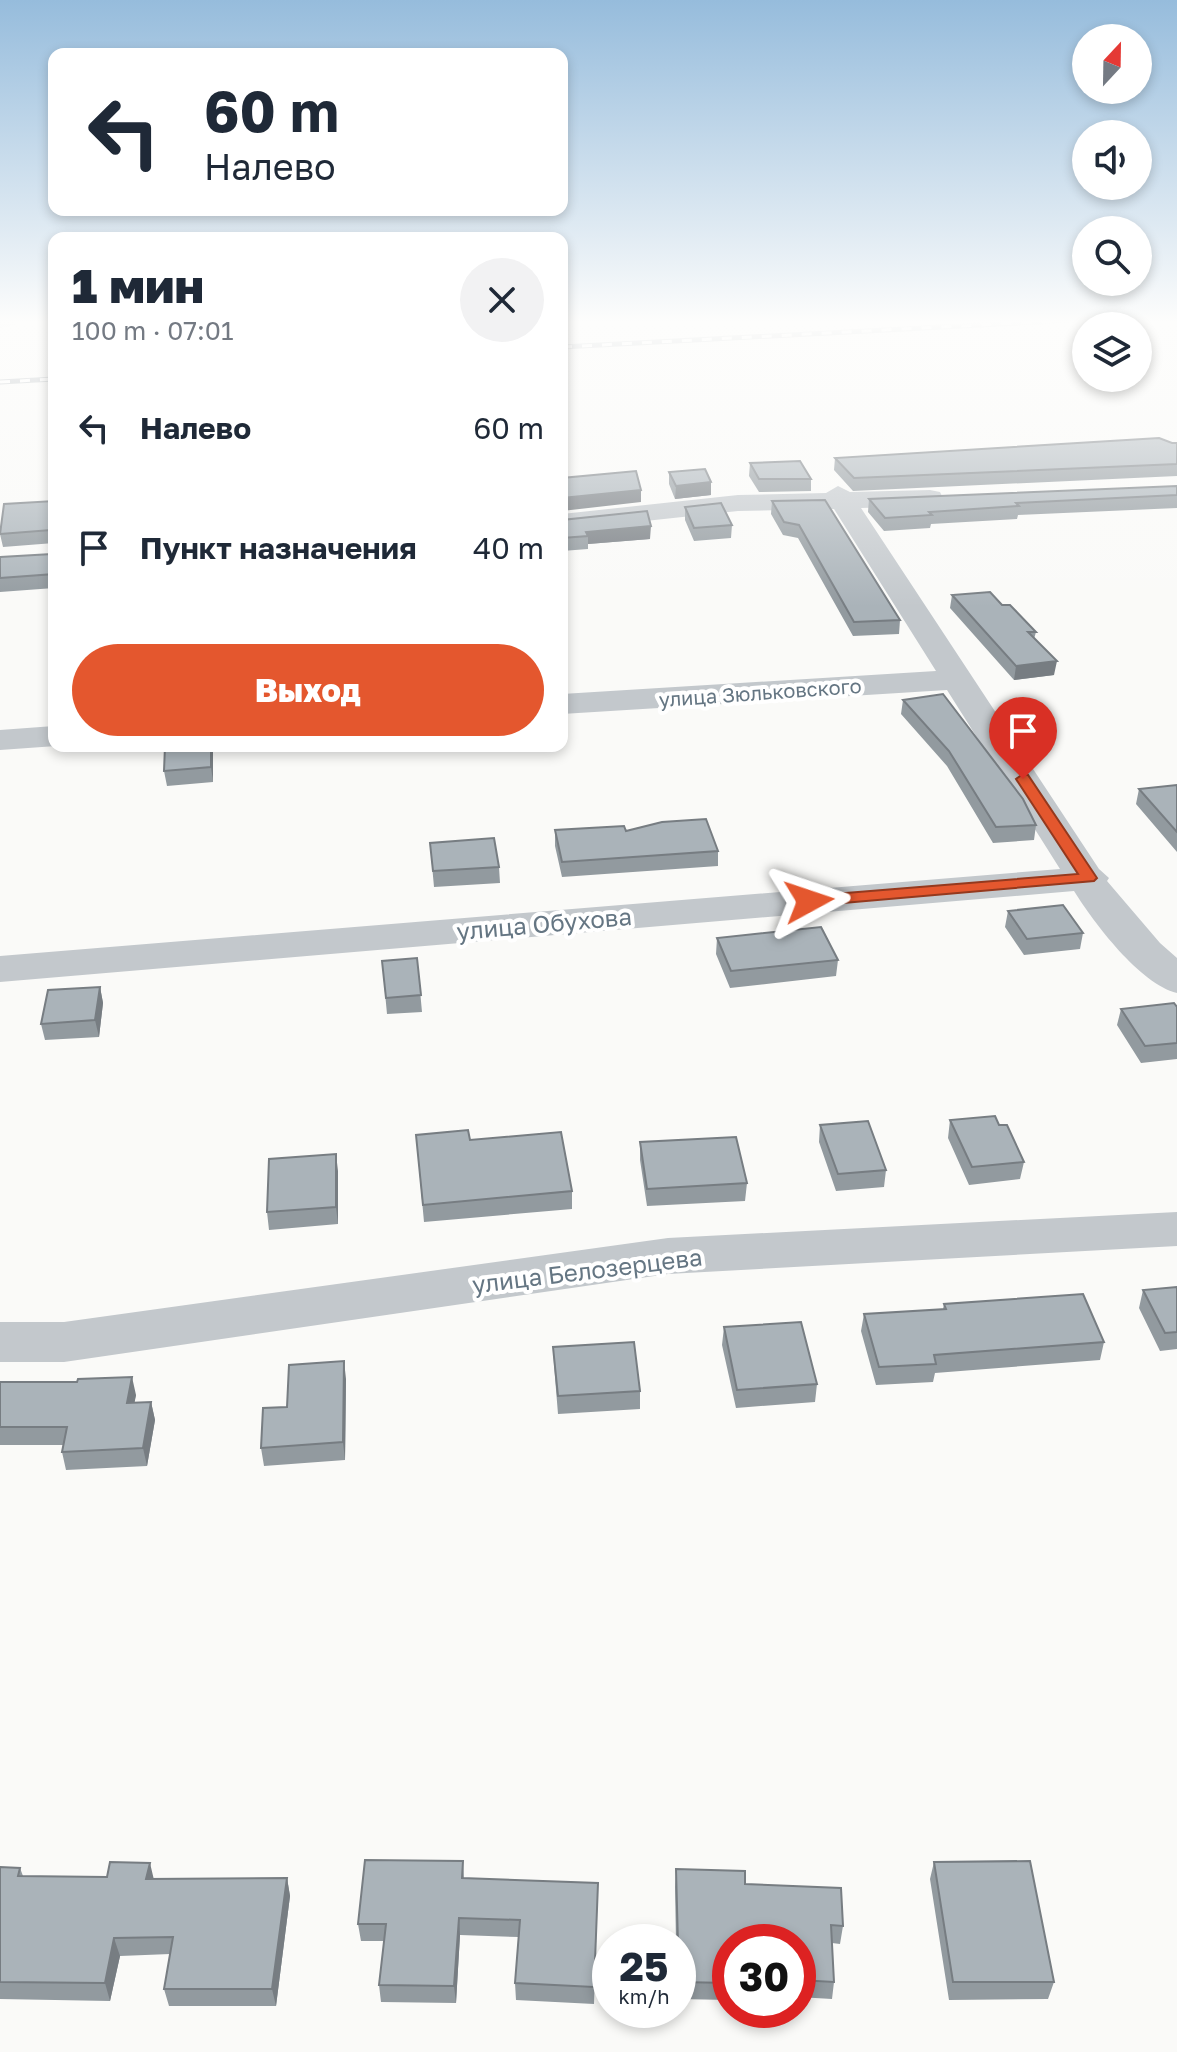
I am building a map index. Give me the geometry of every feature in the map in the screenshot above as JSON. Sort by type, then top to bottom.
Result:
[{"type":"street","points":[[568,521],[738,503],[955,497]]},
{"type":"street","points":[[841,498],[1089,878],[1101,902],[1145,952],[1177,980]]},
{"type":"street","name":"улица Зюльковского","points":[[568,704],[958,679]]},
{"type":"street","points":[[0,740],[48,736]]},
{"type":"street","name":"улица Обухова","points":[[0,969],[1089,878]]},
{"type":"street","name":"улица Белозерцева","points":[[0,1342],[64,1342],[668,1256],[1177,1229]]},
{"type":"building","points":[[1159,438],[1177,443],[1177,464],[854,478],[835,458]]},
{"type":"building","points":[[800,461],[811,479],[759,479],[750,463]]},
{"type":"building","points":[[705,469],[711,482],[676,486],[669,472]]},
{"type":"building","points":[[636,471],[641,490],[568,497],[568,477]]},
{"type":"building","points":[[1177,486],[1177,495],[1016,503],[1019,506],[885,518],[869,499]]},
{"type":"building","points":[[825,500],[900,620],[854,622],[799,525],[784,522],[772,501]]},
{"type":"building","points":[[48,501],[48,530],[0,534],[4,504]]},
{"type":"building","points":[[721,503],[732,525],[694,528],[685,507]]},
{"type":"building","points":[[647,511],[651,526],[586,532],[588,536],[568,538],[568,519]]},
{"type":"building","points":[[48,554],[48,574],[0,578],[0,557]]},
{"type":"building","points":[[990,592],[1002,605],[1010,605],[1036,632],[1028,632],[1057,661],[1016,666],[952,595]]},
{"type":"building","points":[[943,694],[1023,799],[1036,825],[996,827],[949,751],[903,700]]},
{"type":"building","points":[[165,752],[211,752],[211,767],[164,771]]},
{"type":"building","points":[[1177,785],[1177,832],[1139,789]]},
{"type":"building","points":[[706,819],[718,851],[562,862],[555,830],[624,826],[626,831],[662,822]]},
{"type":"building","points":[[494,838],[499,867],[433,871],[430,843]]},
{"type":"building","points":[[1063,905],[1083,933],[1027,939],[1008,911]]},
{"type":"building","points":[[821,927],[838,960],[731,971],[717,938]]},
{"type":"building","points":[[417,958],[421,995],[386,998],[382,961]]},
{"type":"building","points":[[100,987],[95,1020],[41,1024],[48,990]]},
{"type":"building","points":[[1174,1003],[1177,1007],[1177,1043],[1145,1046],[1121,1009]]},
{"type":"building","points":[[995,1116],[999,1125],[1007,1125],[1024,1162],[972,1167],[950,1120]]},
{"type":"building","points":[[868,1121],[886,1170],[838,1174],[820,1125]]},
{"type":"building","points":[[468,1130],[470,1140],[561,1132],[572,1191],[423,1205],[416,1135]]},
{"type":"building","points":[[736,1137],[747,1183],[647,1189],[640,1142]]},
{"type":"building","points":[[336,1154],[336,1207],[267,1212],[269,1159]]},
{"type":"building","points":[[1177,1287],[1177,1332],[1165,1333],[1143,1290]]},
{"type":"building","points":[[1083,1294],[1104,1342],[934,1355],[936,1364],[879,1367],[864,1314],[946,1309],[944,1304]]},
{"type":"building","points":[[801,1322],[817,1384],[737,1390],[724,1327]]},
{"type":"building","points":[[634,1342],[640,1391],[558,1396],[553,1347]]},
{"type":"building","points":[[344,1361],[343,1442],[261,1448],[263,1408],[287,1407],[289,1365]]},
{"type":"building","points":[[132,1377],[127,1403],[151,1402],[143,1448],[62,1452],[67,1427],[0,1427],[0,1382],[77,1382],[78,1379]]},
{"type":"building","points":[[365,1860],[463,1861],[462,1878],[598,1883],[596,1924],[592,1924],[592,1987],[515,1983],[520,1920],[459,1918],[454,1986],[379,1985],[386,1924],[358,1924]]},
{"type":"building","points":[[1030,1861],[1054,1982],[953,1982],[934,1862]]},
{"type":"building","points":[[110,1862],[150,1863],[146,1879],[287,1878],[272,1989],[164,1989],[173,1937],[114,1938],[105,1983],[0,1982],[0,1867],[20,1868],[18,1876],[107,1877]]},
{"type":"building","points":[[676,1869],[745,1871],[745,1884],[841,1888],[843,1926],[831,1925],[834,1982],[816,1981],[816,1924],[712,1924],[712,1983],[696,1982],[696,1924],[677,1924]]},
{"type":"route","points":[[809,901],[1089,878],[1023,779]]}]
